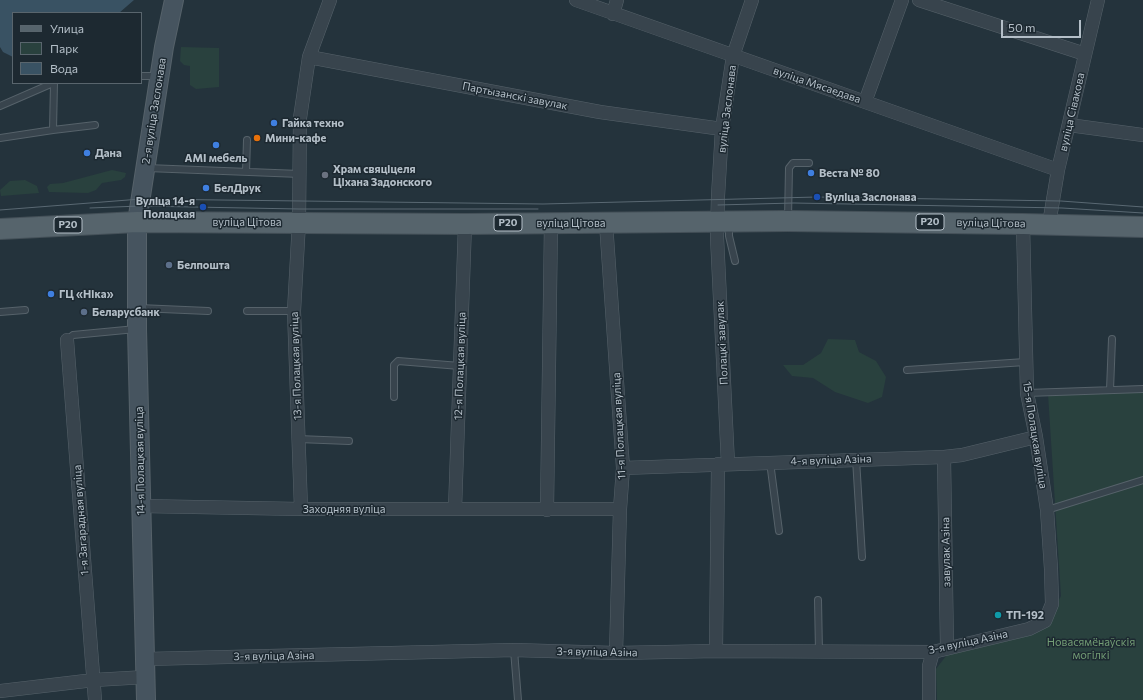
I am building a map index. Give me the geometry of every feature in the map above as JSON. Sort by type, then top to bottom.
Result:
[{"type":"main road","name":"2-я вуліца Заслонава","points":[[137,222],[161,76],[164,46],[174,0]]},
{"type":"main road","name":"вуліца Цітова","points":[[0,229],[137,222],[465,224],[788,220],[1049,224],[1143,228]]},
{"type":"main road","name":"14-я Полацкая вуліца","points":[[137,222],[137,329],[146,700]]},
{"type":"street","name":"13-я Полацкая вуліца","points":[[301,509],[294,311],[299,222],[300,118],[309,57],[330,0]]},
{"type":"street","name":"вуліца Мясаедава","points":[[576,0],[1058,170]]},
{"type":"street","points":[[613,14],[617,0]]},
{"type":"street","name":"вуліца Заслонава","points":[[723,222],[722,129],[733,56],[752,0]]},
{"type":"street","points":[[865,102],[902,0]]},
{"type":"street","points":[[919,0],[1085,54]]},
{"type":"street","name":"вуліца Сівакова","points":[[1049,224],[1058,170],[1098,0]]},
{"type":"street","name":"Партызанскі завулак","points":[[309,57],[600,112],[722,129]]},
{"type":"street","points":[[1069,125],[1143,135]]},
{"type":"street","name":"Полацкі завулак","points":[[716,651],[723,464],[723,222]]},
{"type":"street","points":[[547,510],[551,223]]},
{"type":"street","name":"11-я Полацкая вуліца","points":[[606,223],[623,468],[620,509],[616,653]]},
{"type":"street","name":"12-я Полацкая вуліца","points":[[455,509],[465,224]]},
{"type":"street","name":"15-я Полацкая вуліца","points":[[1023,224],[1025,362],[1027,394],[1036,436],[1047,510],[1052,604],[1045,621]]},
{"type":"street","name":"1-я Загарадная вуліца","points":[[67,340],[95,700]]},
{"type":"street","name":"4-я вуліца Азіна","points":[[623,468],[944,457],[962,455],[1036,436]]},
{"type":"street","name":"завулак Азіна","points":[[944,457],[948,647]]},
{"type":"street","name":"Заходняя вуліца","points":[[141,506],[301,509],[620,509]]},
{"type":"street","name":"3-я вуліца Азіна","points":[[146,659],[514,650],[616,653],[716,651],[933,652],[948,647],[1029,628],[1045,621]]},
{"type":"street","points":[[930,700],[930,666],[933,652]]},
{"type":"street","points":[[0,691],[94,680],[146,677]]},
{"type":"lane","points":[[142,76],[161,76]]},
{"type":"lane","points":[[0,106],[52,84]]},
{"type":"lane","points":[[53,130],[54,84]]},
{"type":"lane","points":[[0,138],[95,125]]},
{"type":"lane","points":[[246,172],[247,140]]},
{"type":"lane","points":[[788,220],[789,168],[793,163],[809,163]]},
{"type":"lane","points":[[145,168],[300,174]]},
{"type":"lane","points":[[723,222],[729,236],[735,262]]},
{"type":"lane","points":[[137,308],[208,311]]},
{"type":"lane","points":[[0,312],[25,310]]},
{"type":"lane","points":[[247,311],[294,311]]},
{"type":"lane","points":[[67,340],[73,335],[137,329]]},
{"type":"lane","points":[[1110,390],[1112,339]]},
{"type":"lane","points":[[394,397],[394,365],[398,361],[460,366]]},
{"type":"lane","points":[[907,370],[1025,362]]},
{"type":"lane","points":[[1027,394],[1143,389]]},
{"type":"lane","points":[[298,439],[349,441]]},
{"type":"lane","points":[[856,459],[862,557]]},
{"type":"lane","points":[[770,462],[779,531]]},
{"type":"lane","points":[[1047,510],[1143,480]]},
{"type":"lane","points":[[818,600],[819,652]]},
{"type":"lane","points":[[514,650],[518,700]]},
{"type":"green space","points":[[181,47],[219,48],[219,87],[196,89],[190,85],[190,66],[184,65],[180,61]]},
{"type":"green space","points":[[112,170],[126,173],[125,177],[121,180],[102,183],[96,190],[88,193],[49,192],[47,187],[50,184],[63,183]]},
{"type":"green space","points":[[25,180],[37,186],[39,193],[1,196],[0,190],[10,181]]},
{"type":"green space","points":[[828,339],[855,340],[859,352],[876,361],[886,377],[882,397],[868,403],[835,392],[813,378],[792,376],[783,365],[803,365],[821,353]]},
{"type":"green space","name":"Новасямёнаўскія могілкі","points":[[1143,392],[1143,700],[937,700],[936,669],[949,652],[1044,628],[1061,596],[1048,394]]},
{"type":"water","points":[[0,0],[134,0],[120,12],[12,12],[12,56],[3,52],[0,47]]},
{"type":"tram line","points":[[0,210],[141,199],[543,204],[817,197],[1061,201],[1143,207]]},
{"type":"tram line","points":[[718,205],[794,203],[1062,208],[1143,213]]},
{"type":"tram line","points":[[90,208],[140,206],[299,209],[538,209]]},
{"type":"place","name":"Гайка техно","points":[[274,123]]},
{"type":"place","name":"Мини-кафе","points":[[257,138]]},
{"type":"place","name":"AMI мебель","points":[[216,145]]},
{"type":"place","name":"Дана","points":[[87,153]]},
{"type":"place","name":"Веста № 80","points":[[811,173]]},
{"type":"place","name":"Храм свяціцеля Ціхана Задонского","points":[[325,175]]},
{"type":"place","name":"БелДрук","points":[[206,188]]},
{"type":"place","name":"Вуліца Заслонава","points":[[817,197]]},
{"type":"place","name":"Вуліца 14-я Полацкая","points":[[203,207]]},
{"type":"place","name":"Белпошта","points":[[169,265]]},
{"type":"place","name":"ГЦ «Ніка»","points":[[51,294]]},
{"type":"place","name":"Беларусбанк","points":[[84,312]]},
{"type":"place","name":"ТП-192","points":[[998,615]]}]
